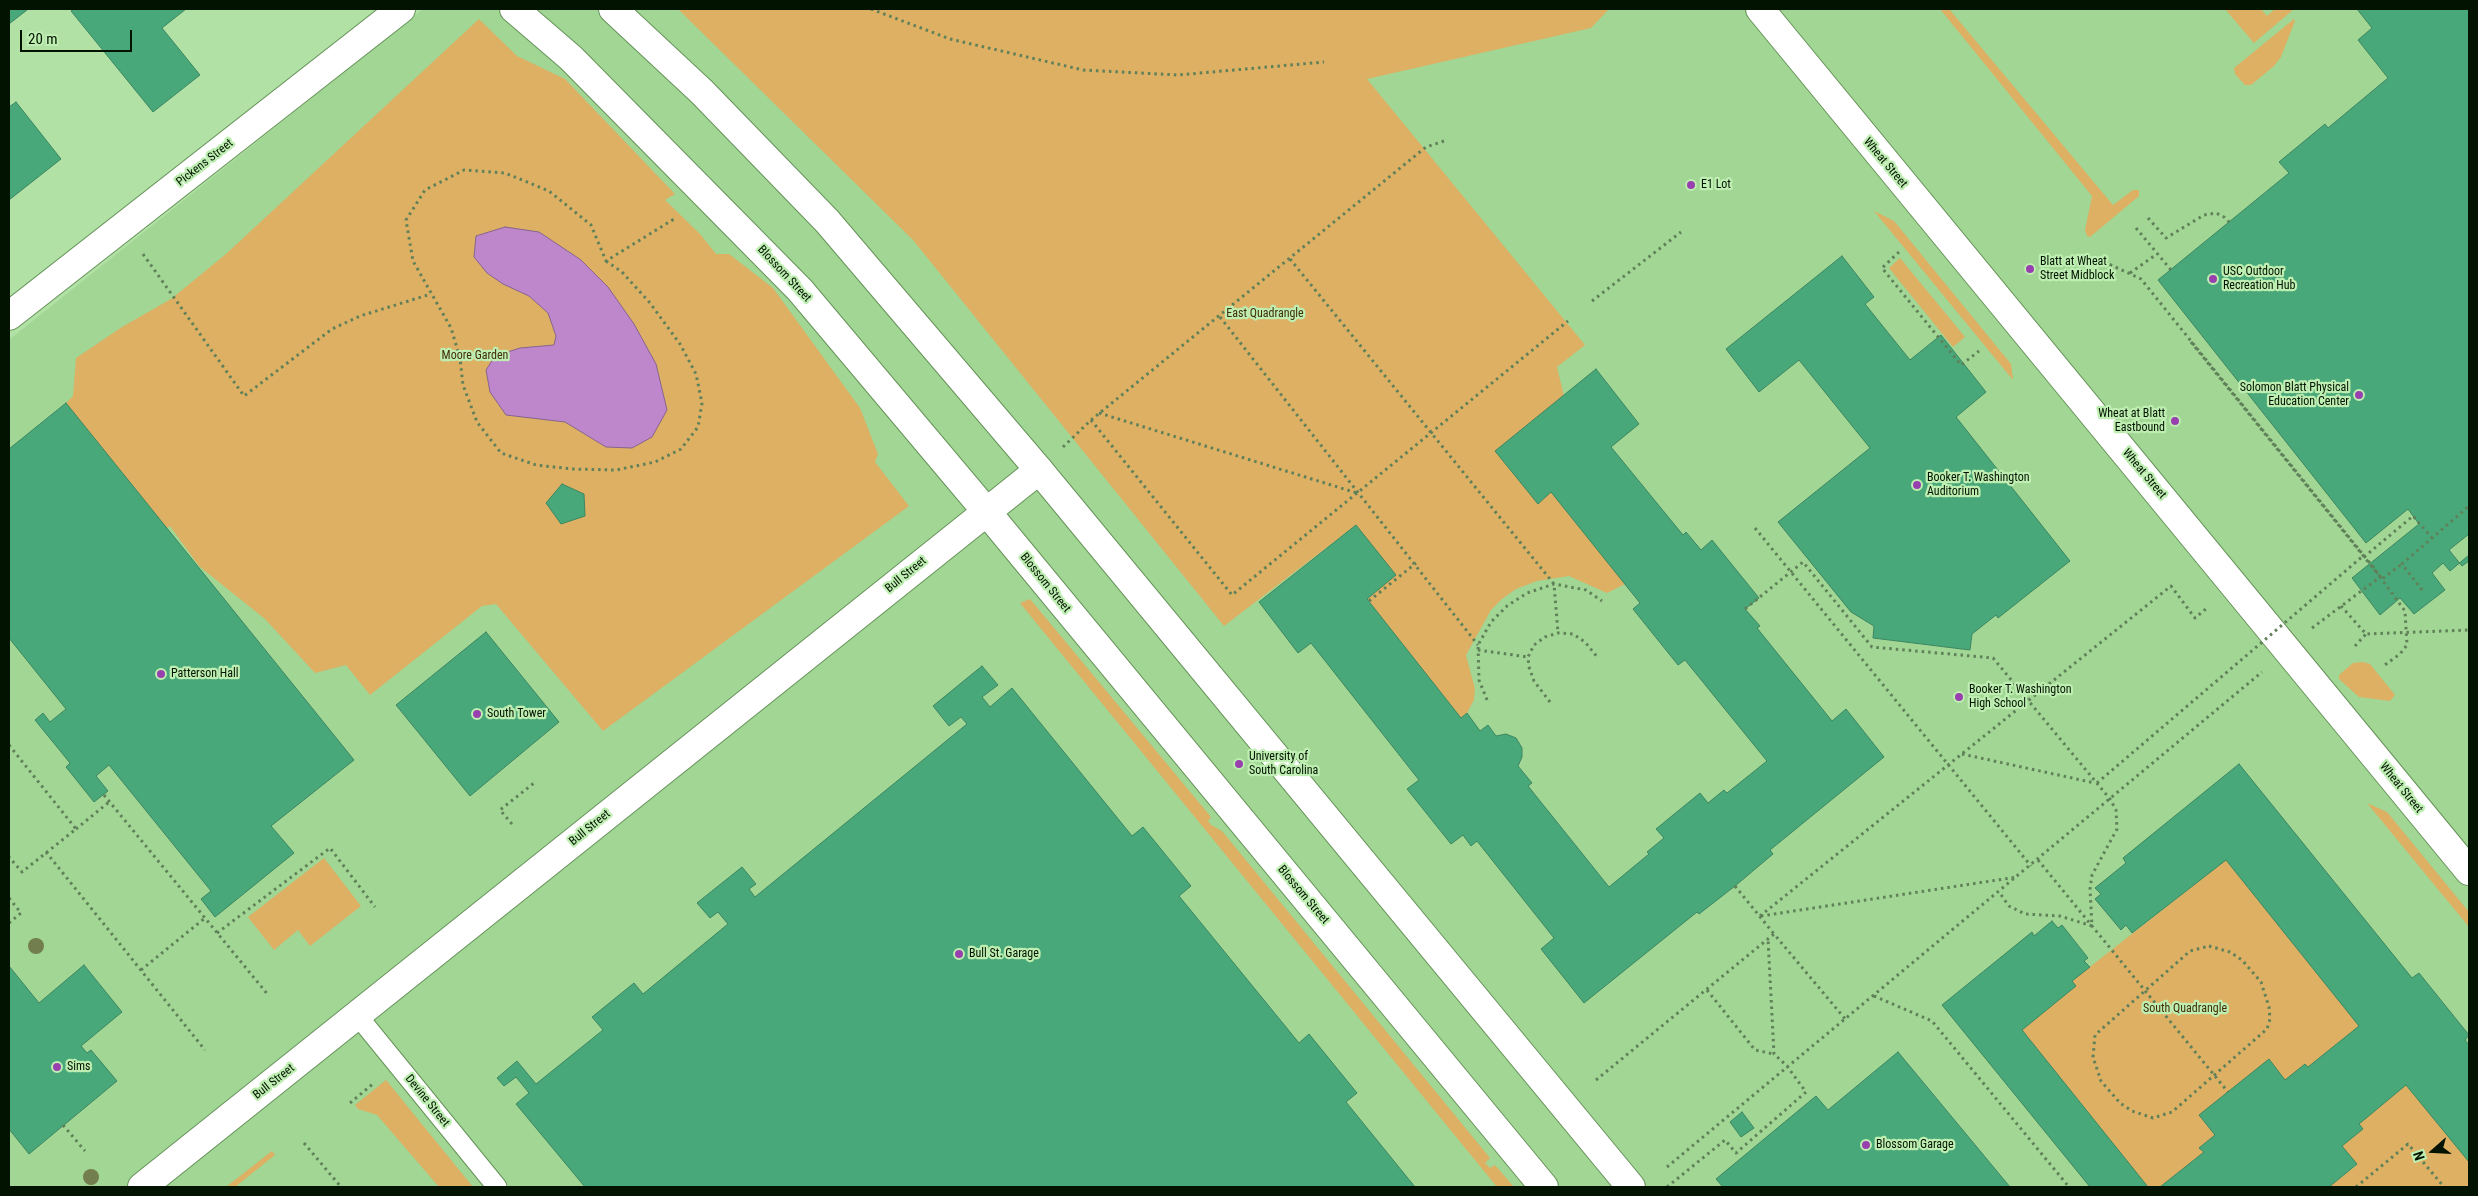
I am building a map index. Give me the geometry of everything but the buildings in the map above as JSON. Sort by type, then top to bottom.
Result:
[{"type":"main road","name":"Pickens Street","points":[[9,316],[401,9]]},
{"type":"main road","name":"Blossom Street","points":[[514,9],[598,84],[800,290],[986,511],[1544,1187]]},
{"type":"main road","points":[[613,9],[702,92],[827,221],[1039,470],[1631,1187]]},
{"type":"main road","name":"Wheat Street","points":[[1760,9],[2469,871]]},
{"type":"main road","name":"Bull Street","points":[[142,1187],[1039,470]]},
{"type":"lane","name":"Devine Street","points":[[357,1015],[497,1187]]},
{"type":"path","points":[[871,9],[950,39],[1083,70],[1178,75],[1324,62]]},
{"type":"path","points":[[1039,470],[1099,413],[1220,317],[1426,147],[1444,141]]},
{"type":"path","points":[[464,170],[505,173],[549,191],[590,225],[606,261],[622,272],[650,303],[680,344],[696,374],[702,403],[698,427],[681,448],[655,462],[616,470],[572,470],[536,465],[501,453],[477,422],[463,385],[460,358],[451,328],[413,261],[406,220],[425,190],[464,170]]},
{"type":"path","points":[[2148,218],[2166,238],[2204,215],[2216,213],[2229,222]]},
{"type":"path","points":[[606,261],[674,219]]},
{"type":"path","points":[[123,227],[244,396],[332,329],[360,316],[431,294]]},
{"type":"path","points":[[2136,228],[2170,270]]},
{"type":"path","points":[[1592,301],[1681,232]]},
{"type":"path","points":[[1899,252],[1882,268],[1961,365],[1979,351]]},
{"type":"path","points":[[2130,273],[2157,254]]},
{"type":"path","points":[[1290,258],[1554,584],[1558,633]]},
{"type":"path","points":[[2098,259],[2141,279],[2382,578],[2405,611],[2407,645],[2400,654],[2382,667]]},
{"type":"path","points":[[1220,317],[1358,493],[1416,563],[1478,645]]},
{"type":"path","points":[[1091,420],[1232,595],[1568,321]]},
{"type":"path","points":[[1099,413],[1358,493]]},
{"type":"path","points":[[2306,633],[2402,564],[2469,506]]},
{"type":"path","points":[[2097,783],[2413,516],[2432,538]]},
{"type":"path","points":[[1756,528],[2031,866]]},
{"type":"path","points":[[1745,609],[1803,562],[1872,648],[1993,658],[2110,799],[2116,810],[2117,829],[2092,875],[2090,889],[2092,926]]},
{"type":"path","points":[[1369,601],[1416,563]]},
{"type":"path","points":[[2402,564],[2422,590]]},
{"type":"path","points":[[1487,700],[1479,680],[1478,645],[1492,622],[1507,606],[1527,593],[1554,584],[1586,590],[1602,601]]},
{"type":"path","points":[[1760,916],[2171,586],[2196,618],[2207,608]]},
{"type":"path","points":[[2341,606],[2366,634]]},
{"type":"path","points":[[2356,646],[2366,634],[2469,630]]},
{"type":"path","points":[[1550,702],[1534,681],[1529,667],[1528,656],[1534,645],[1558,633],[1573,634],[1585,642],[1598,658]]},
{"type":"path","points":[[1478,650],[1528,656]]},
{"type":"path","points":[[1667,1168],[2264,670]]},
{"type":"path","points":[[9,745],[76,829]]},
{"type":"path","points":[[1962,754],[2097,783]]},
{"type":"path","points":[[512,824],[500,810],[534,783]]},
{"type":"path","points":[[104,795],[269,996]]},
{"type":"path","points":[[9,857],[22,872],[110,802]]},
{"type":"path","points":[[217,934],[330,848],[376,907]]},
{"type":"path","points":[[46,852],[205,1050]]},
{"type":"path","points":[[2038,860],[2228,1092]]},
{"type":"path","points":[[1760,916],[2017,877]]},
{"type":"path","points":[[1735,886],[1846,1020]]},
{"type":"path","points":[[1999,892],[2009,906],[2025,914],[2060,916],[2092,926]]},
{"type":"path","points":[[9,898],[21,913],[9,923]]},
{"type":"path","points":[[141,970],[204,918]]},
{"type":"path","points":[[1596,1080],[1774,934]]},
{"type":"path","points":[[1768,939],[1774,1054]]},
{"type":"path","points":[[2209,946],[2230,952],[2242,960],[2261,982],[2269,1007],[2270,1019],[2267,1029],[2172,1112],[2153,1118],[2132,1111],[2110,1093],[2101,1081],[2093,1057],[2095,1035],[2145,990],[2190,951],[2209,946]]},
{"type":"path","points":[[1667,1187],[1725,1140],[1736,1153],[1806,1092],[1787,1066],[1774,1054],[1755,1050],[1707,990]]},
{"type":"path","points":[[1874,996],[1932,1021],[2069,1187]]},
{"type":"path","points":[[350,1103],[376,1081]]},
{"type":"path","points":[[63,1125],[85,1151]]},
{"type":"path","points":[[304,1143],[341,1187]]},
{"type":"path","points":[[2356,1187],[2408,1144],[2444,1187]]},
{"type":"shaded area","name":"University of South Carolina","points":[[423,9],[2469,9],[2469,1187],[9,1187],[9,340]]},
{"type":"shaded area","points":[[505,227],[539,232],[581,260],[608,287],[634,324],[656,364],[667,410],[652,437],[632,448],[606,447],[565,422],[506,415],[490,392],[486,370],[495,356],[520,348],[554,345],[556,336],[548,313],[529,296],[503,284],[487,273],[474,257],[476,236]]},
{"type":"green space","name":"East Quadrangle","points":[[678,9],[1609,9],[1591,28],[1367,79],[1585,345],[1557,367],[1564,396],[1495,451],[1537,503],[1551,492],[1625,584],[1607,593],[1569,576],[1537,581],[1516,589],[1502,599],[1491,610],[1466,655],[1475,689],[1474,700],[1467,713],[1461,718],[1367,599],[1356,525],[1224,626],[913,240]]},
{"type":"green space","points":[[1940,9],[1949,9],[2113,205],[2133,190],[2139,190],[2139,196],[2090,237],[2087,236],[2085,230],[2092,196]]},
{"type":"green space","points":[[2225,9],[2261,9],[2267,16],[2275,9],[2294,9],[2254,43]]},
{"type":"green space","name":"Moore Garden","points":[[479,19],[517,56],[565,79],[675,194],[665,200],[700,234],[716,254],[729,254],[773,288],[860,408],[878,454],[875,462],[909,506],[603,731],[496,604],[482,606],[370,695],[346,665],[315,673],[265,619],[199,566],[170,526],[167,528],[66,403],[73,396],[76,358],[122,327],[171,299],[226,254]]},
{"type":"green space","points":[[2294,19],[2295,21],[2281,57],[2274,66],[2251,85],[2245,85],[2235,74],[2234,68]]},
{"type":"green space","points":[[1874,211],[1894,221],[2011,364],[2013,380]]},
{"type":"green space","points":[[1900,258],[1965,337],[1953,347],[1889,268]]},
{"type":"green space","points":[[1030,599],[1211,817],[1208,821],[1211,825],[1222,831],[1490,1158],[1485,1163],[1490,1168],[1495,1165],[1514,1187],[1497,1187],[1020,603]]},
{"type":"green space","points":[[2363,662],[2370,664],[2395,695],[2390,701],[2359,697],[2339,679],[2339,675],[2353,663]]},
{"type":"green space","points":[[2367,803],[2387,812],[2469,912],[2469,927]]},
{"type":"green space","points":[[324,858],[361,906],[310,946],[298,930],[274,950],[248,917]]},
{"type":"green space","name":"South Quadrangle","points":[[2226,860],[2359,1026],[2308,1067],[2305,1064],[2285,1080],[2269,1059],[2200,1115],[2215,1135],[2200,1147],[2204,1152],[2160,1187],[2148,1187],[2022,1030],[2076,986],[2072,981]]},
{"type":"green space","points":[[386,1080],[473,1187],[439,1187],[377,1115],[358,1109],[355,1105]]},
{"type":"green space","points":[[2406,1085],[2469,1162],[2469,1187],[2329,1187],[2357,1165],[2342,1146],[2363,1129],[2359,1124]]},
{"type":"green space","points":[[272,1151],[275,1155],[235,1187],[226,1187]]},
{"type":"place","name":"E1 Lot","points":[[1691,185]]},
{"type":"place","name":"Blatt at Wheat Street Midblock","points":[[2030,269]]},
{"type":"place","name":"USC Outdoor Recreation Hub","points":[[2213,279]]},
{"type":"place","name":"Solomon Blatt Physical Education Center","points":[[2359,395]]},
{"type":"place","name":"Wheat at Blatt Eastbound","points":[[2175,421]]},
{"type":"place","name":"Booker T. Washington Auditorium","points":[[1917,485]]},
{"type":"place","name":"Patterson Hall","points":[[161,674]]},
{"type":"place","name":"Booker T. Washington High School","points":[[1959,697]]},
{"type":"place","name":"South Tower","points":[[477,714]]},
{"type":"place","name":"University of South Carolina","points":[[1239,764]]},
{"type":"place","name":"Bull St. Garage","points":[[959,954]]},
{"type":"place","name":"Sims","points":[[57,1067]]},
{"type":"place","name":"Blossom Garage","points":[[1866,1145]]}]
